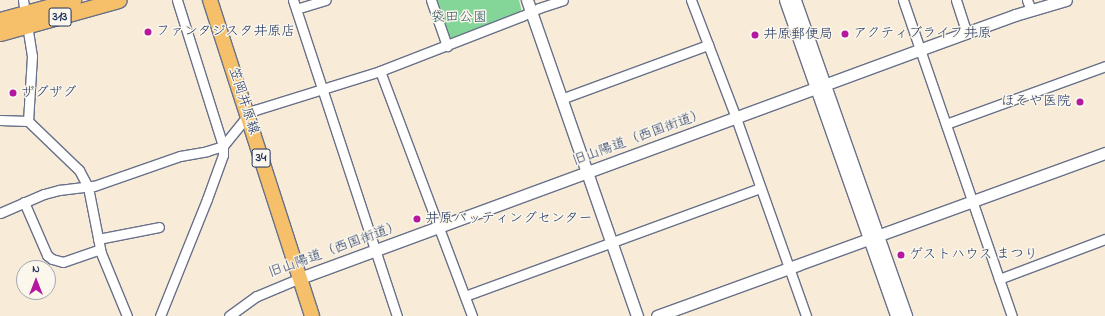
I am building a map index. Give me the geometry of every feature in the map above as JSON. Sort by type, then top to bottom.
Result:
[{"type":"highway","name":"313","points":[[0,20],[73,0]]},
{"type":"highway","name":"313","points":[[0,33],[26,13],[119,0]]},
{"type":"main road","name":"笠岡井原線","points":[[210,0],[312,316]]},
{"type":"street","points":[[160,316],[223,155],[223,146],[177,0]]},
{"type":"street","points":[[293,0],[321,90],[397,316]]},
{"type":"street","points":[[296,9],[326,0]]},
{"type":"street","points":[[431,0],[447,46]]},
{"type":"street","points":[[527,0],[637,316]]},
{"type":"street","points":[[0,212],[58,190],[88,187],[180,156],[207,151],[223,146],[248,115],[255,110],[380,71],[447,46],[531,11],[563,0]]},
{"type":"street","points":[[691,0],[736,118],[806,316]]},
{"type":"street","points":[[785,0],[821,87]]},
{"type":"street","points":[[795,0],[821,87],[873,237],[896,316]]},
{"type":"street","points":[[903,0],[971,201],[1012,316]]},
{"type":"street","points":[[956,0],[967,33]]},
{"type":"street","name":"旧山陽道（西国街道）","points":[[229,316],[257,296],[300,278],[967,33],[1029,5],[1066,0]]},
{"type":"street","points":[[26,13],[32,56],[28,121]]},
{"type":"street","points":[[561,99],[708,45]]},
{"type":"street","points":[[946,124],[1105,66]]},
{"type":"street","points":[[380,71],[472,316]]},
{"type":"street","points":[[0,120],[28,121],[79,170],[88,187],[100,249],[127,316]]},
{"type":"street","points":[[657,316],[1105,153]]},
{"type":"street","points":[[465,296],[760,188]]},
{"type":"street","points":[[24,202],[47,255],[52,260],[63,262],[100,249]]},
{"type":"street","points":[[98,239],[159,228]]},
{"type":"street","points":[[873,237],[906,316]]},
{"type":"street","points":[[999,279],[1105,239]]},
{"type":"green space","name":"袋田公園","points":[[434,0],[519,0],[522,12],[452,40],[447,38]]},
{"type":"place","name":"ファンタジスタ井原店","points":[[148,32]]},
{"type":"place","name":"アクティブライフ井原","points":[[845,34]]},
{"type":"place","name":"井原郵便局","points":[[755,35]]},
{"type":"place","name":"ザグザグ","points":[[13,93]]},
{"type":"place","name":"ほそや医院","points":[[1080,102]]},
{"type":"place","name":"井原バッティングセンター","points":[[417,219]]},
{"type":"place","name":"ゲストハウス まつり","points":[[901,255]]}]
